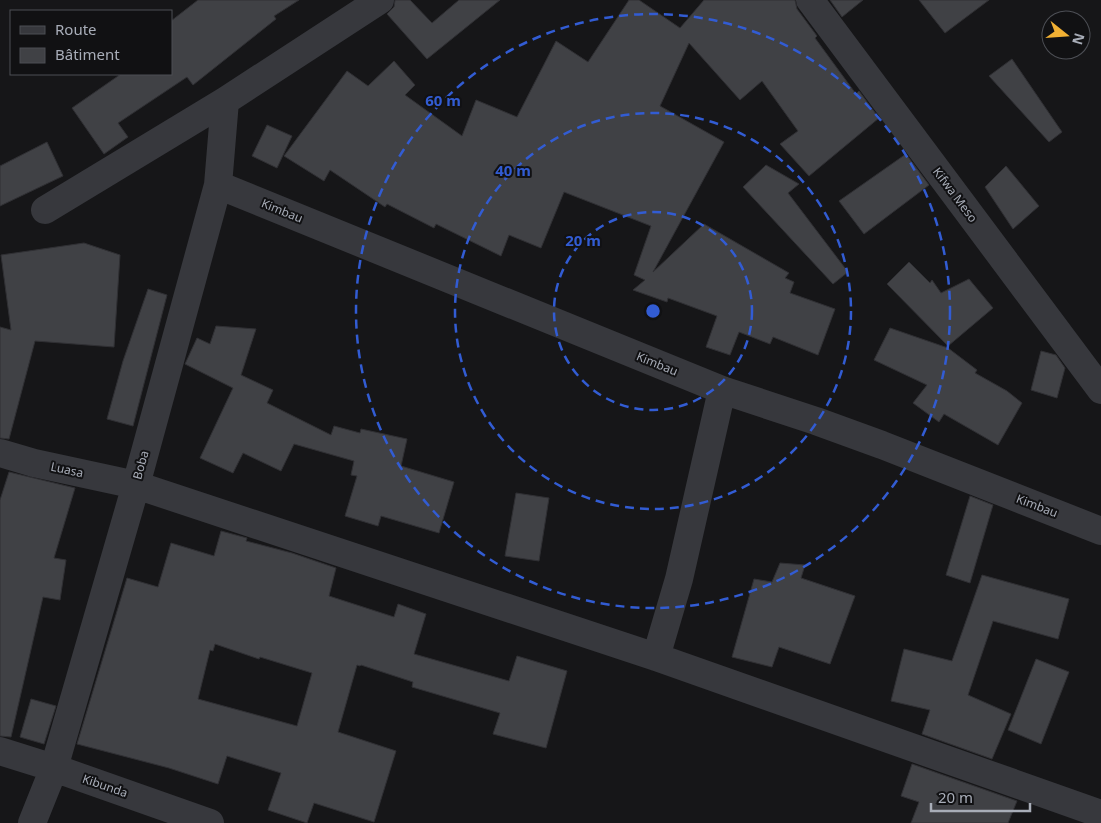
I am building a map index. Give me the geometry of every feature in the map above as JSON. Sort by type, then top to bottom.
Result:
[{"type":"street","points":[[45,210],[225,101],[380,0]]},
{"type":"street","name":"Kifwa Meso","points":[[810,0],[1101,390]]},
{"type":"street","name":"Boba","points":[[32,823],[54,768],[136,485],[218,185],[225,101]]},
{"type":"street","name":"Kimbau","points":[[218,185],[722,390],[872,442],[1101,531]]},
{"type":"street","points":[[656,657],[679,579],[722,390]]},
{"type":"street","name":"Luasa","points":[[0,453],[34,463],[136,485],[656,657],[1101,814]]},
{"type":"street","name":"Kibunda","points":[[0,751],[210,823]]},
{"type":"building","points":[[198,0],[299,0],[274,16],[276,19],[193,85],[187,77],[118,123],[128,137],[104,154],[72,108],[120,75],[172,75],[172,20]]},
{"type":"building","points":[[395,0],[410,0],[432,23],[459,0],[500,0],[427,59],[387,14],[394,7]]},
{"type":"building","points":[[629,0],[639,0],[680,28],[704,0],[795,0],[797,9],[817,36],[815,38],[856,94],[859,91],[879,118],[809,176],[780,144],[798,131],[762,81],[740,100],[689,43],[660,106],[724,142],[653,272],[704,224],[789,273],[785,278],[794,282],[790,293],[835,309],[818,355],[773,337],[770,344],[739,332],[730,355],[706,347],[717,316],[668,298],[667,302],[633,290],[645,280],[634,275],[651,226],[564,192],[541,248],[509,235],[501,256],[436,224],[434,228],[387,204],[385,207],[330,170],[324,181],[284,156],[347,71],[368,86],[394,61],[415,85],[405,95],[462,136],[476,100],[517,117],[556,41],[588,62]]},
{"type":"building","points":[[830,0],[863,0],[842,17]]},
{"type":"building","points":[[919,0],[989,0],[945,33]]},
{"type":"building","points":[[1012,59],[1062,132],[1049,142],[989,76]]},
{"type":"building","points":[[267,125],[292,136],[277,168],[252,156]]},
{"type":"building","points":[[47,142],[63,176],[0,206],[0,166]]},
{"type":"building","points":[[906,154],[929,185],[864,234],[839,201]]},
{"type":"building","points":[[766,165],[799,184],[788,193],[848,272],[833,284],[743,187]]},
{"type":"building","points":[[1006,166],[1039,206],[1013,229],[985,187]]},
{"type":"building","points":[[84,243],[120,255],[114,347],[35,341],[9,439],[0,438],[0,327],[11,330],[1,255]]},
{"type":"building","points":[[909,262],[930,283],[932,280],[941,293],[969,279],[993,308],[948,346],[887,284]]},
{"type":"building","points":[[148,289],[167,295],[133,426],[107,419],[123,361]]},
{"type":"building","points":[[216,326],[256,329],[241,375],[273,390],[267,403],[331,435],[334,426],[360,433],[361,429],[407,439],[401,466],[454,482],[439,533],[381,516],[378,526],[345,516],[357,476],[351,475],[354,461],[294,444],[281,471],[243,453],[233,473],[200,458],[233,388],[185,364],[197,338],[210,344]]},
{"type":"building","points":[[890,328],[948,348],[977,370],[975,373],[1007,391],[1022,403],[998,445],[944,414],[939,422],[913,403],[927,385],[874,360]]},
{"type":"building","points":[[1041,351],[1056,355],[1065,368],[1057,398],[1031,390]]},
{"type":"building","points":[[9,472],[75,488],[54,558],[66,560],[60,600],[43,597],[11,737],[0,736],[0,500]]},
{"type":"building","points":[[516,493],[549,498],[539,561],[505,556]]},
{"type":"building","points":[[970,496],[993,505],[970,583],[946,575]]},
{"type":"building","points":[[221,531],[247,538],[246,541],[292,553],[336,568],[329,596],[394,617],[398,604],[426,614],[414,654],[509,681],[517,656],[567,671],[546,748],[493,734],[500,713],[412,687],[413,682],[361,665],[357,665],[338,732],[396,751],[374,822],[314,803],[307,823],[268,810],[281,773],[227,756],[218,784],[169,768],[77,744],[127,578],[158,587],[171,543],[214,556]],"holes":[[[215,644],[259,659],[260,657],[312,673],[297,726],[198,699],[210,650],[213,651]]]},
{"type":"building","points":[[780,563],[805,565],[801,578],[855,596],[830,664],[779,647],[772,667],[732,657],[754,579],[772,582]]},
{"type":"building","points":[[982,575],[1069,599],[1058,639],[993,621],[968,695],[1011,714],[992,759],[922,734],[930,710],[891,701],[904,649],[952,661]]},
{"type":"building","points":[[1036,659],[1069,672],[1041,744],[1008,730]]},
{"type":"building","points":[[31,699],[56,706],[44,744],[20,737]]},
{"type":"building","points":[[912,764],[1017,801],[1008,823],[911,823],[919,802],[901,796]]}]
